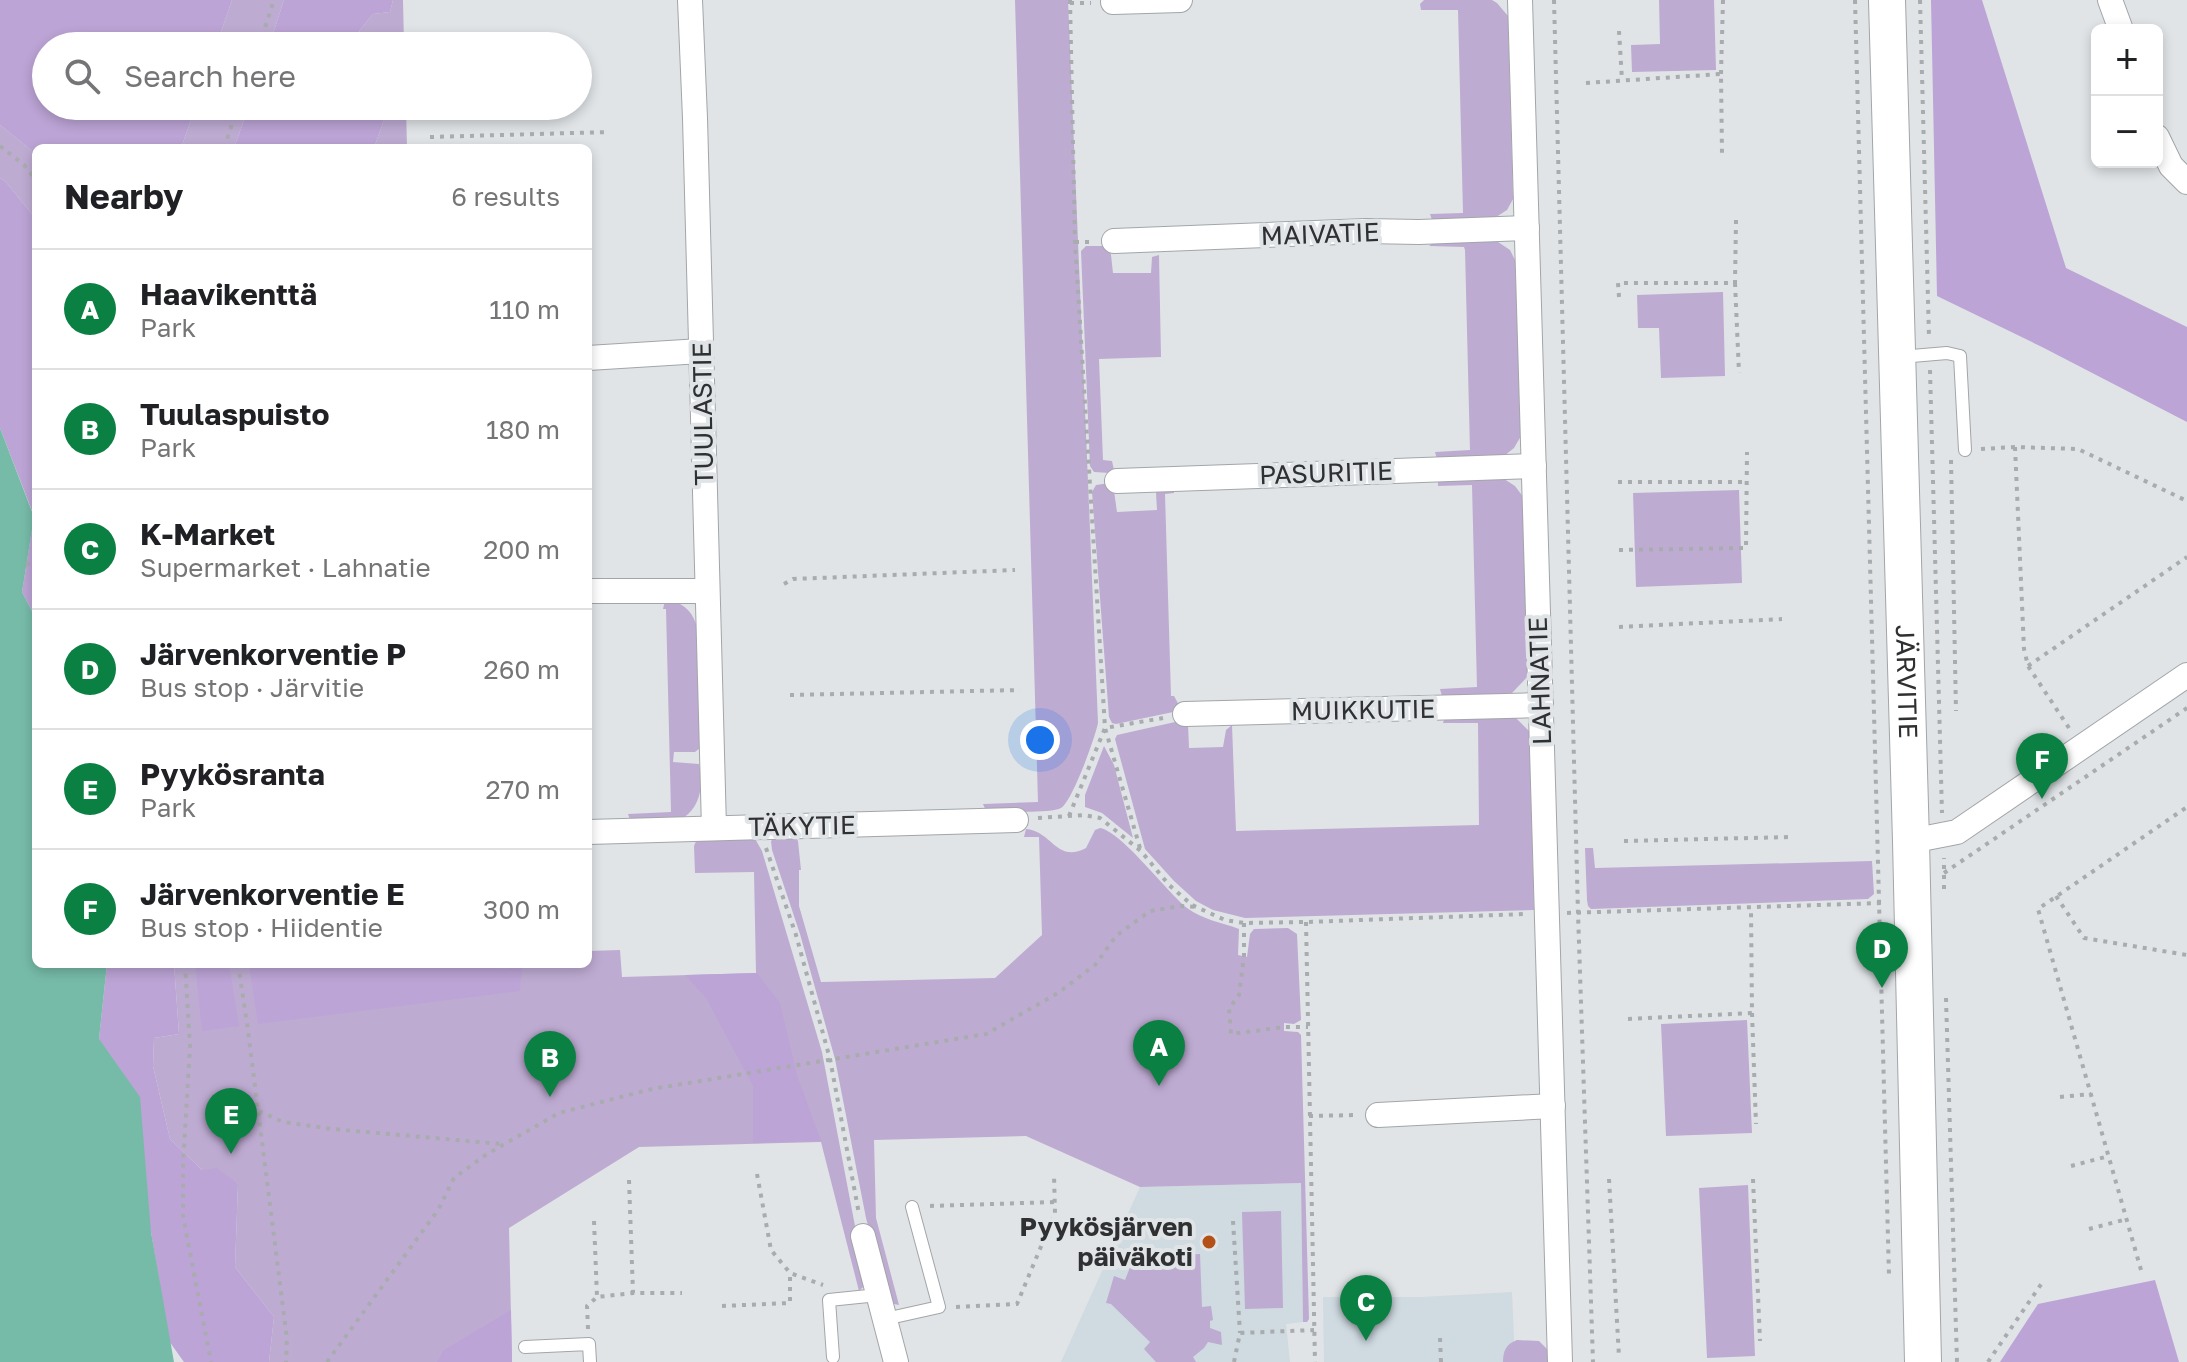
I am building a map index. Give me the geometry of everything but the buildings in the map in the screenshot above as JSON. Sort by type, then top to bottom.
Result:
[{"type":"street","name":"TUULASTIE","points":[[690,0],[714,828]]},
{"type":"street","points":[[1113,2],[1180,0]]},
{"type":"street","name":"LAHNATIE","points":[[1520,0],[1560,1362]]},
{"type":"street","name":"JÄRVITIE","points":[[1887,0],[1913,356],[1927,839],[1896,902],[1923,1362]]},
{"type":"street","points":[[2110,0],[2119,24]]},
{"type":"street","points":[[2163,149],[2171,166],[2187,182]]},
{"type":"street","name":"MAIVATIE","points":[[1114,241],[1527,228]]},
{"type":"street","points":[[592,358],[701,351]]},
{"type":"street","name":"PASURITIE","points":[[1117,481],[1534,466]]},
{"type":"street","points":[[592,591],[707,591]]},
{"type":"street","points":[[1927,839],[1957,832],[2187,675]]},
{"type":"street","name":"MUIKKUTIE","points":[[1185,714],[1541,705]]},
{"type":"street","name":"TÄKYTIE","points":[[592,832],[1016,820]]},
{"type":"street","points":[[1378,1115],[1553,1106]]},
{"type":"street","points":[[863,1236],[896,1362]]},
{"type":"lane","points":[[1913,356],[1947,353],[1960,356],[1965,450]]},
{"type":"lane","points":[[885,1319],[939,1307],[912,1207]]},
{"type":"lane","points":[[833,1357],[829,1300],[878,1295]]},
{"type":"lane","points":[[525,1347],[589,1344],[590,1362]]},
{"type":"path","points":[[264,32],[274,0]]},
{"type":"path","points":[[1070,0],[1075,242],[1105,728],[1141,851]]},
{"type":"path","points":[[1554,0],[1593,1362]]},
{"type":"path","points":[[1722,154],[1723,0]]},
{"type":"path","points":[[1855,0],[1896,902],[1890,1284]]},
{"type":"path","points":[[1016,820],[1084,815],[1100,818],[1141,851],[1169,885],[1196,907],[1225,920],[1244,923],[1943,901],[1944,873],[1927,839],[1913,356],[1920,0]]},
{"type":"path","points":[[1619,31],[1622,80]]},
{"type":"path","points":[[1586,83],[1721,74]]},
{"type":"path","points":[[225,144],[233,120]]},
{"type":"path","points":[[430,137],[609,132]]},
{"type":"path","points":[[0,146],[32,175]]},
{"type":"path","points":[[1736,220],[1739,373]]},
{"type":"path","points":[[1619,297],[1618,283],[1735,283]]},
{"type":"path","points":[[2015,447],[2024,649],[2028,666],[2081,747]]},
{"type":"path","points":[[1956,711],[1951,450],[2015,447],[2078,449],[2187,501]]},
{"type":"path","points":[[1619,550],[1746,548],[1747,452]]},
{"type":"path","points":[[1618,482],[1747,482]]},
{"type":"path","points":[[2028,666],[2187,557]]},
{"type":"path","points":[[26,565],[32,561]]},
{"type":"path","points":[[784,584],[793,579],[1015,570]]},
{"type":"path","points":[[1619,627],[1782,619]]},
{"type":"path","points":[[790,695],[1020,690]]},
{"type":"path","points":[[1944,873],[2187,708]]},
{"type":"path","points":[[1105,728],[1185,714]]},
{"type":"path","points":[[1069,816],[1105,728]]},
{"type":"path","points":[[2141,1270],[2038,909],[2187,807]]},
{"type":"path","points":[[759,826],[796,935],[830,1059],[863,1236]]},
{"type":"path","points":[[1624,841],[1791,837]]},
{"type":"path","points":[[2056,896],[2084,938],[2187,955]]},
{"type":"path","points":[[327,1362],[438,1210],[454,1178],[504,1144],[559,1113],[652,1089],[986,1034],[1058,993],[1095,965],[1116,936],[1150,911],[1196,907]]},
{"type":"path","points":[[1751,909],[1756,1124]]},
{"type":"path","points":[[1306,922],[1315,1362]]},
{"type":"path","points":[[1244,923],[1239,995],[1229,1009],[1231,1034],[1308,1027]]},
{"type":"path","points":[[185,968],[190,1046],[183,1216],[211,1362]]},
{"type":"path","points":[[239,968],[287,1339],[286,1362]]},
{"type":"path","points":[[1946,996],[1957,1362]]},
{"type":"path","points":[[1628,1019],[1752,1013]]},
{"type":"path","points":[[2060,1097],[2091,1094]]},
{"type":"path","points":[[259,1111],[283,1122],[332,1129],[504,1144]]},
{"type":"path","points":[[1309,1116],[1378,1115]]},
{"type":"path","points":[[2071,1166],[2109,1156]]},
{"type":"path","points":[[757,1174],[771,1250],[790,1273],[827,1287],[829,1300]]},
{"type":"path","points":[[939,1307],[1017,1304],[1055,1213],[1054,1175]]},
{"type":"path","points":[[1609,1179],[1619,1357]]},
{"type":"path","points":[[1753,1179],[1760,1341]]},
{"type":"path","points":[[629,1180],[633,1293]]},
{"type":"path","points":[[912,1207],[1055,1202]]},
{"type":"path","points":[[2089,1229],[2127,1219]]},
{"type":"path","points":[[594,1221],[597,1297]]},
{"type":"path","points":[[1233,1221],[1240,1333],[1234,1362]]},
{"type":"path","points":[[722,1306],[790,1303],[790,1273]]},
{"type":"path","points":[[1988,1362],[2042,1283]]},
{"type":"path","points":[[589,1344],[587,1306],[597,1297],[682,1293]]},
{"type":"path","points":[[1240,1333],[1314,1330]]},
{"type":"path","points":[[1440,1338],[1441,1362]]},
{"type":"shaded area","points":[[0,0],[232,0],[221,32],[32,32],[32,120],[191,120],[182,144],[32,144],[32,151],[0,125]]},
{"type":"shaded area","points":[[232,0],[284,0],[274,32],[221,32]]},
{"type":"shaded area","points":[[284,0],[393,0],[390,12],[373,14],[360,32],[274,32]]},
{"type":"shaded area","points":[[393,0],[403,0],[404,32],[360,32],[373,14],[390,12]]},
{"type":"shaded area","points":[[1015,0],[1068,0],[1098,723],[1066,803],[1055,810],[1037,812],[986,811],[983,804],[1038,802]]},
{"type":"shaded area","points":[[1424,0],[1492,0],[1508,16],[1513,199],[1507,210],[1493,219],[1432,220],[1430,214],[1463,213],[1458,10],[1421,10],[1420,4]]},
{"type":"shaded area","points":[[1659,0],[1714,0],[1716,70],[1632,72],[1631,45],[1660,44]]},
{"type":"shaded area","points":[[1931,0],[1982,0],[2066,268],[2187,327],[2187,422],[1937,296]]},
{"type":"shaded area","points":[[191,120],[244,120],[235,144],[182,144]]},
{"type":"shaded area","points":[[244,120],[384,120],[375,144],[235,144]]},
{"type":"shaded area","points":[[384,120],[406,120],[407,144],[375,144]]},
{"type":"shaded area","points":[[0,125],[32,151],[32,214],[0,178]]},
{"type":"shaded area","points":[[0,178],[32,214],[32,511],[0,428]]},
{"type":"shaded area","points":[[1495,240],[1510,250],[1515,260],[1521,436],[1514,448],[1504,456],[1437,459],[1435,452],[1470,450],[1465,250],[1464,247],[1429,246],[1434,242]]},
{"type":"shaded area","points":[[1086,246],[1110,246],[1113,273],[1151,273],[1152,257],[1159,255],[1161,357],[1099,359],[1103,460],[1112,461],[1114,470],[1110,473],[1094,472],[1090,466],[1081,251]]},
{"type":"shaded area","points":[[1723,292],[1725,376],[1661,378],[1659,328],[1638,328],[1637,295]]},
{"type":"shaded area","points":[[0,428],[32,512],[22,592],[32,611],[32,968],[107,968],[99,1039],[140,1097],[151,1232],[174,1362],[0,1362]]},
{"type":"shaded area","points":[[1501,477],[1515,486],[1524,498],[1528,676],[1512,693],[1504,696],[1442,696],[1440,689],[1477,687],[1472,485],[1438,486],[1438,481]]},
{"type":"shaded area","points":[[1113,484],[1117,512],[1157,510],[1158,490],[1174,488],[1174,493],[1165,494],[1171,696],[1180,707],[1178,711],[1116,724],[1109,717],[1092,492],[1096,485]]},
{"type":"shaded area","points":[[1739,490],[1742,583],[1636,587],[1633,493]]},
{"type":"shaded area","points":[[32,529],[32,611],[22,592]]},
{"type":"shaded area","points":[[665,601],[685,607],[696,624],[700,748],[695,752],[674,752],[673,762],[699,764],[700,794],[694,807],[683,818],[630,820],[628,814],[671,812]]},
{"type":"shaded area","points":[[1504,714],[1516,718],[1529,731],[1534,910],[1245,918],[1213,910],[1196,901],[1145,849],[1115,739],[1117,735],[1184,720],[1188,724],[1189,748],[1223,747],[1226,730],[1232,725],[1236,831],[1479,825],[1478,723],[1443,723],[1445,717]]},
{"type":"shaded area","points":[[1104,746],[1114,765],[1133,838],[1102,813],[1085,807],[1085,795]]},
{"type":"shaded area","points":[[1100,828],[1132,851],[1187,908],[1239,929],[1238,955],[1247,957],[1250,934],[1254,929],[1288,928],[1297,934],[1301,1020],[1294,1024],[1284,1023],[1284,1031],[1301,1035],[1307,1322],[1303,1322],[1301,1183],[1140,1187],[1026,1136],[874,1140],[876,1218],[899,1305],[889,1303],[866,1218],[835,1059],[771,841],[774,838],[796,838],[798,841],[801,870],[799,906],[821,982],[995,978],[1042,935],[1039,837],[1024,837],[1026,829],[1042,835],[1061,850],[1076,852],[1086,848],[1095,830]]},
{"type":"shaded area","points":[[754,837],[762,851],[822,1052],[866,1284],[859,1291],[821,1142],[639,1147],[509,1228],[512,1362],[269,1362],[274,1317],[235,1267],[238,1184],[202,1170],[170,1139],[153,1066],[154,1038],[179,1034],[174,968],[592,968],[592,951],[620,950],[622,977],[756,973],[754,872],[695,873],[694,846],[697,839]]},
{"type":"shaded area","points":[[1585,848],[1593,848],[1595,868],[1872,861],[1874,894],[1868,899],[1591,909],[1587,900]]},
{"type":"shaded area","points":[[107,968],[174,968],[179,1034],[154,1038],[153,1066],[170,1139],[202,1170],[217,1168],[238,1184],[235,1267],[274,1317],[269,1362],[184,1362],[169,1341],[151,1232],[99,1039]]},
{"type":"shaded area","points":[[195,968],[230,968],[239,1026],[202,1031]]},
{"type":"shaded area","points":[[250,968],[522,968],[520,991],[258,1024]]},
{"type":"shaded area","points":[[757,973],[780,1003],[797,1075],[821,1141],[753,1143],[753,1086],[706,998],[685,975]]},
{"type":"shaded area","points":[[1747,1020],[1752,1133],[1666,1136],[1661,1024]]},
{"type":"shaded area","name":"Pyykösjärven päiväkoti","points":[[1301,1183],[1303,1322],[1286,1324],[1290,1362],[1061,1362],[1140,1187]]},
{"type":"shaded area","points":[[1748,1185],[1755,1356],[1707,1358],[1699,1188]]},
{"type":"shaded area","points":[[1281,1211],[1283,1308],[1245,1309],[1242,1212]]},
{"type":"shaded area","points":[[1200,1254],[1202,1307],[1211,1306],[1213,1320],[1210,1321],[1210,1328],[1221,1332],[1222,1345],[1208,1342],[1193,1357],[1196,1362],[1156,1362],[1144,1349],[1150,1342],[1111,1304],[1106,1303],[1114,1276],[1125,1280],[1131,1265],[1162,1256]]},
{"type":"shaded area","points":[[2155,1280],[2179,1362],[2000,1362],[2038,1304]]},
{"type":"shaded area","points":[[1512,1292],[1515,1362],[1324,1362],[1323,1297],[1422,1297]]},
{"type":"shaded area","points":[[511,1310],[512,1362],[437,1362],[444,1350]]},
{"type":"shaded area","points":[[1517,1340],[1539,1341],[1547,1349],[1547,1362],[1503,1362],[1506,1348]]},
{"type":"place","name":"Järvenkorventie E","points":[[2042,799]]},
{"type":"place","name":"Järvenkorventie P","points":[[1882,988]]},
{"type":"place","name":"Haavikenttä","points":[[1159,1086]]},
{"type":"place","name":"Tuulaspuisto","points":[[550,1097]]},
{"type":"place","name":"Pyykösranta","points":[[231,1154]]},
{"type":"place","name":"Pyykösjärven päiväkoti","points":[[1209,1242]]},
{"type":"place","name":"K-Market","points":[[1366,1341]]}]
